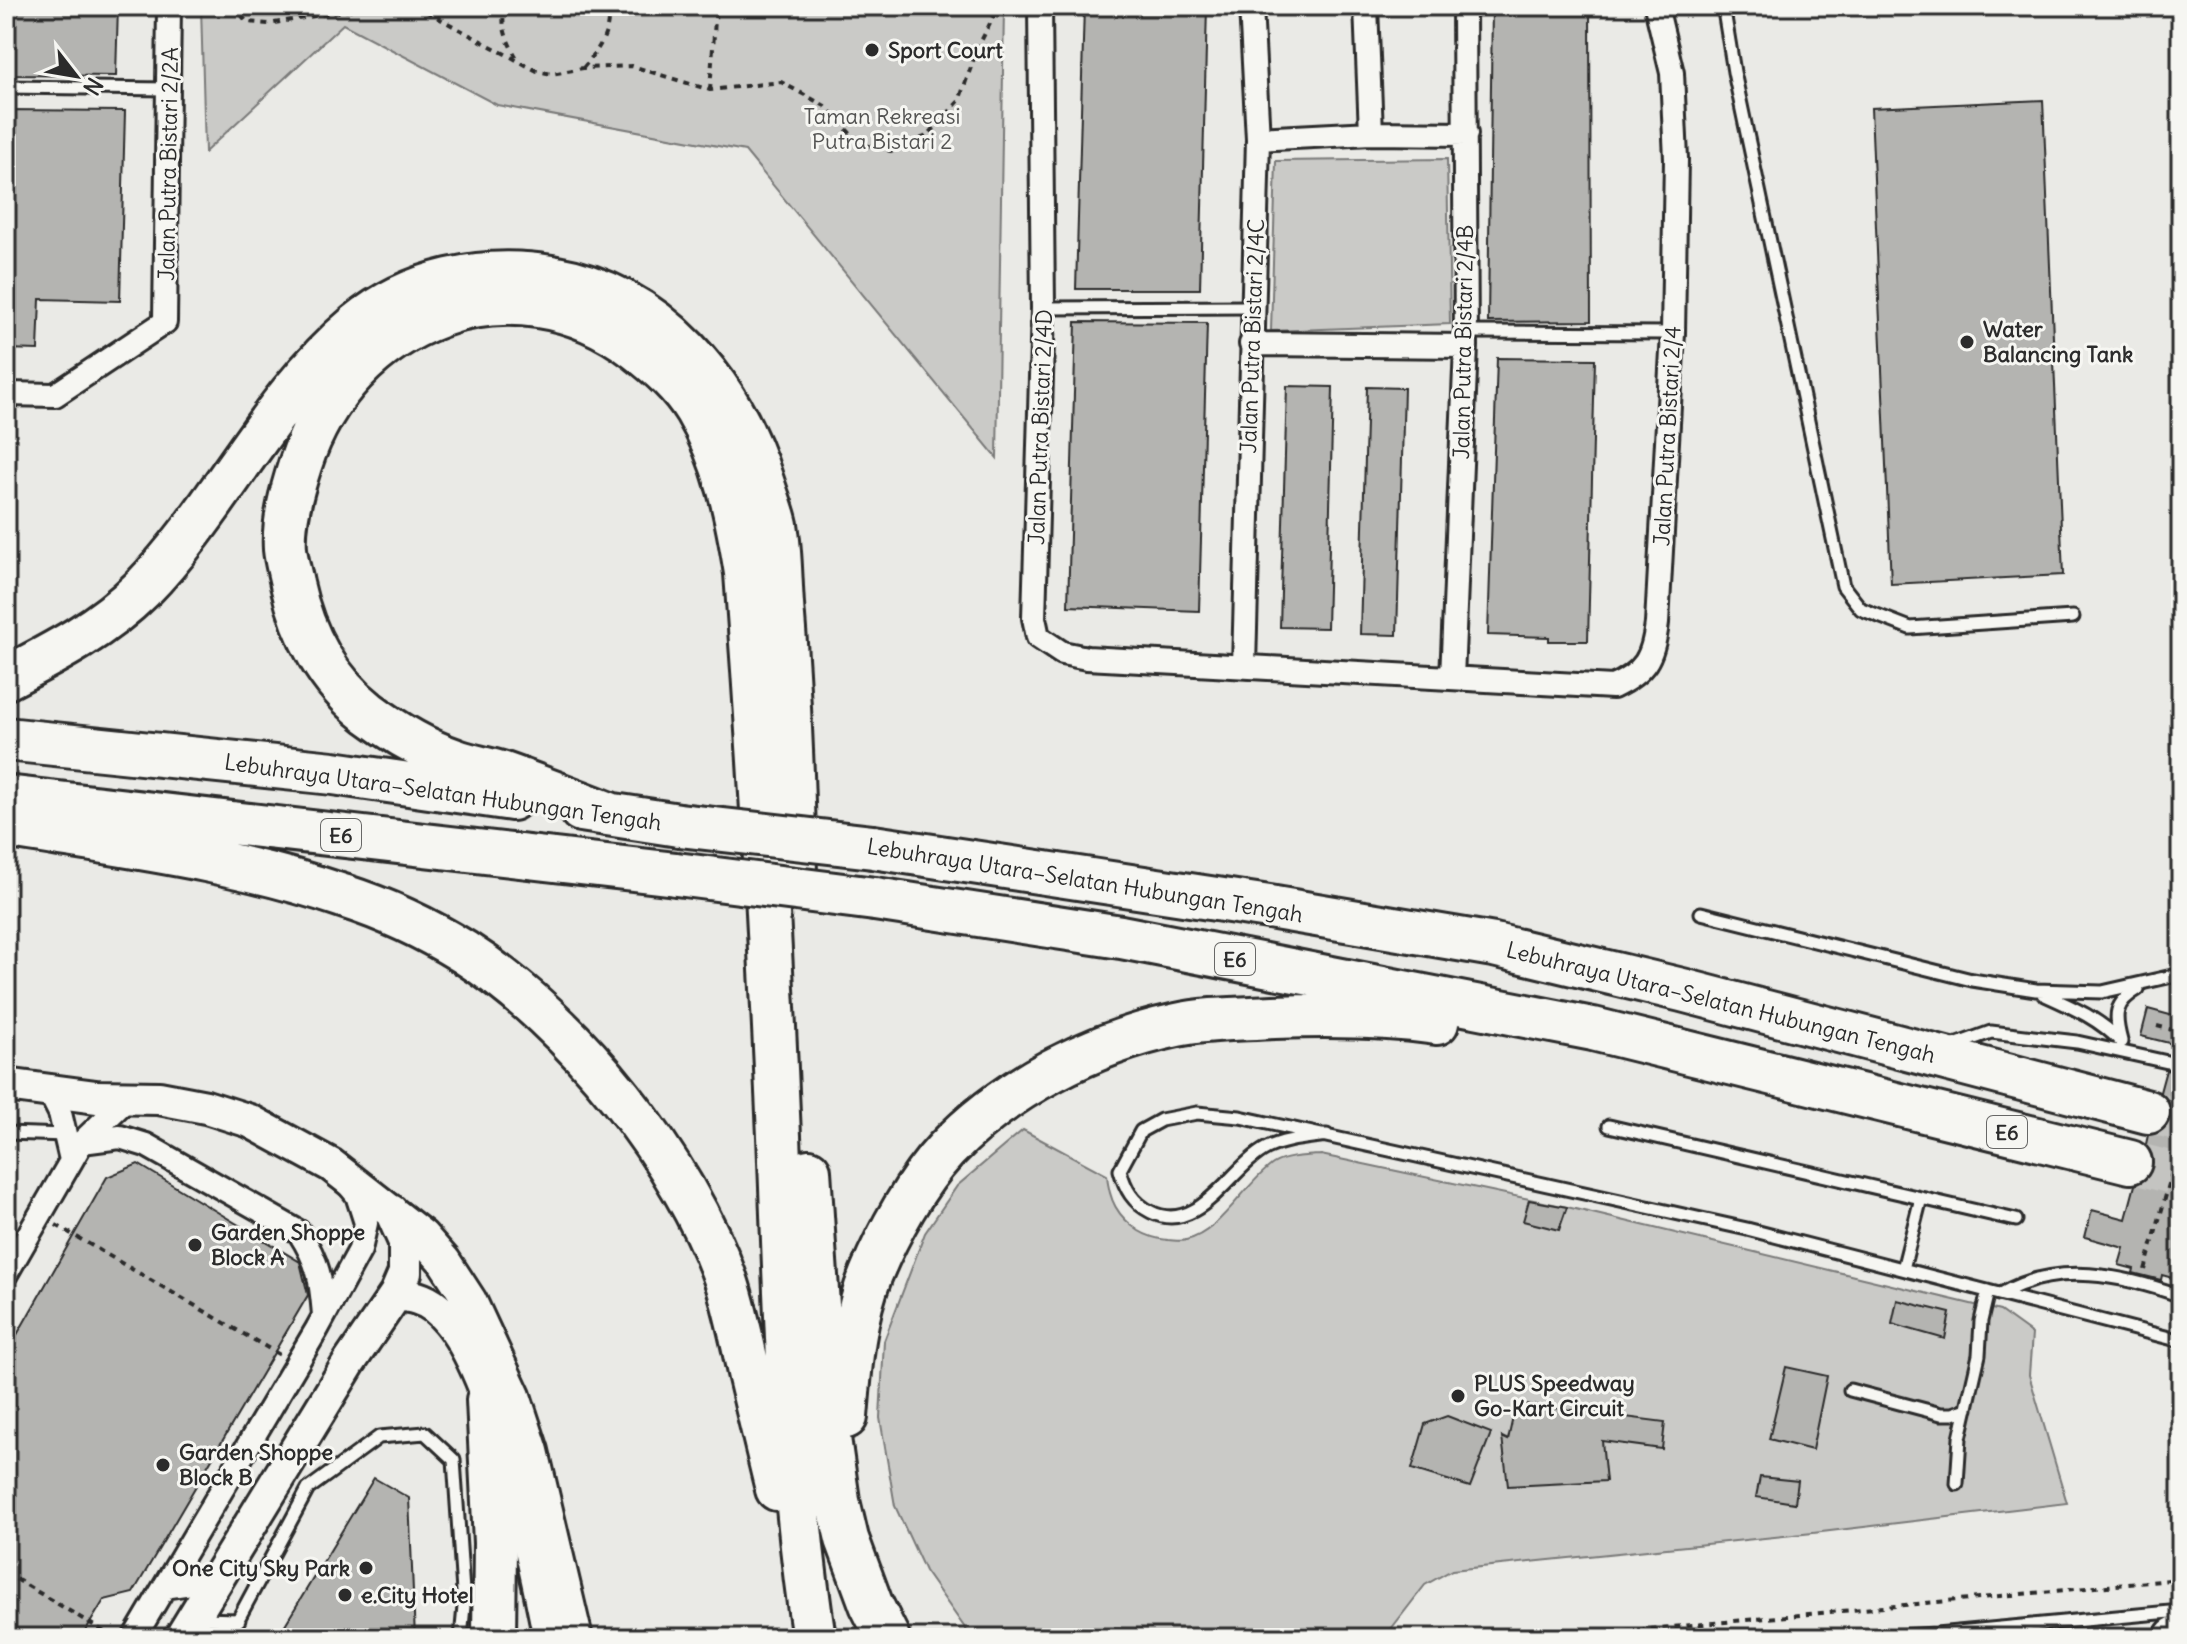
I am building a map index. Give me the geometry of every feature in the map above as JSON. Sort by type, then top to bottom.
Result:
[{"type":"highway","points":[[6,678],[90,633],[141,590],[214,502],[281,404],[359,324],[394,301],[449,280],[475,274],[522,272],[574,281],[616,297],[652,319],[685,347],[726,398],[746,437],[776,525],[792,731],[797,997],[825,1410],[838,1501],[847,1539],[871,1604],[888,1638]]},
{"type":"highway","points":[[610,814],[497,772],[453,760],[369,713],[337,682],[320,658],[296,603],[285,548],[291,494],[307,443],[336,394],[367,357],[403,332],[443,316],[473,307],[511,303],[548,306],[582,316],[621,337],[672,377],[695,408],[726,477],[737,518],[746,573],[773,996],[790,1396],[806,1586],[814,1638]]},
{"type":"highway","name":"Lebuhraya Utara–Selatan Hubungan Tengah","points":[[6,739],[333,773],[679,825],[873,847],[1494,945],[1682,990],[2148,1112]]},
{"type":"highway","name":"E6","points":[[6,797],[676,874],[875,899],[1121,937],[1593,1029],[2130,1162]]},
{"type":"highway","points":[[6,826],[176,855],[288,879],[346,896],[464,952],[563,1034],[598,1071],[658,1149],[727,1283],[790,1541],[806,1586]]},
{"type":"highway","points":[[847,1539],[852,1515],[847,1409],[853,1338],[871,1275],[906,1205],[945,1151],[999,1103],[1064,1064],[1124,1040],[1178,1024],[1326,1015],[1407,1019],[1522,1035],[1593,1029]]},
{"type":"highway","points":[[488,1400],[495,1543],[494,1638]]},
{"type":"street","name":"Jalan Putra Bistari 2/2A","points":[[6,394],[55,395],[165,322],[169,6]]},
{"type":"street","name":"Jalan Putra Bistari 2/4D","points":[[1040,6],[1043,308],[1034,618],[1038,637],[1062,653],[1087,658],[1244,666]]},
{"type":"street","name":"Jalan Putra Bistari 2/4C","points":[[1244,666],[1258,139],[1251,6]]},
{"type":"street","points":[[1366,6],[1371,133]]},
{"type":"street","name":"Jalan Putra Bistari 2/4B","points":[[1452,678],[1466,339],[1464,6]]},
{"type":"street","name":"Jalan Putra Bistari 2/4","points":[[1244,666],[1613,687],[1632,678],[1648,661],[1655,643],[1657,623],[1673,333],[1676,113],[1672,73],[1656,6]]},
{"type":"street","points":[[1258,139],[1371,133],[1466,134]]},
{"type":"street","points":[[1251,344],[1466,339]]},
{"type":"street","points":[[6,1085],[96,1097],[159,1098],[206,1107],[250,1121],[331,1165],[422,1236],[444,1261],[470,1301],[503,1372],[532,1451],[576,1638]]},
{"type":"street","points":[[48,1089],[73,1146]]},
{"type":"street","points":[[6,1274],[73,1146],[128,1098]]},
{"type":"street","points":[[73,1146],[120,1137],[146,1145],[299,1232],[314,1254],[322,1282],[324,1315]]},
{"type":"street","points":[[134,1638],[360,1250],[366,1223],[357,1195],[331,1165]]},
{"type":"street","points":[[187,1628],[349,1363],[396,1294],[405,1273],[405,1242],[391,1211]]},
{"type":"street","points":[[396,1294],[418,1297],[443,1315],[469,1354],[512,1472],[550,1638]]},
{"type":"street","points":[[164,1587],[218,1579]]},
{"type":"lane","points":[[1726,6],[1734,72],[1843,586],[1861,609],[1910,628],[2073,617]]},
{"type":"lane","points":[[6,87],[170,89]]},
{"type":"lane","points":[[1043,308],[1252,307]]},
{"type":"lane","points":[[1466,339],[1673,333]]},
{"type":"lane","points":[[1701,913],[1972,980],[2036,990],[2102,992],[2181,974]]},
{"type":"lane","points":[[2122,1046],[2116,1020],[2118,1008],[2123,998],[2145,984]]},
{"type":"lane","points":[[2036,990],[2108,1028],[2122,1046]]},
{"type":"lane","points":[[1929,1054],[1991,1032],[2122,1046],[2181,1065]]},
{"type":"lane","points":[[1327,1135],[1269,1147],[1252,1158],[1197,1209],[1179,1218],[1160,1216],[1140,1207],[1125,1188],[1120,1170],[1141,1131],[1161,1120],[1197,1113],[1240,1117],[1327,1135],[1640,1205],[2181,1341]]},
{"type":"lane","points":[[1609,1126],[2016,1220]]},
{"type":"lane","points":[[6,1133],[73,1146]]},
{"type":"lane","points":[[1903,1269],[1921,1198]]},
{"type":"lane","points":[[1957,1484],[1957,1459],[1979,1355],[1981,1321],[1995,1293],[2036,1278],[2065,1274],[2142,1282],[2181,1296]]},
{"type":"lane","points":[[1850,1390],[1941,1414],[1967,1409]]},
{"type":"lane","points":[[228,1638],[308,1489],[379,1437],[425,1433],[454,1460],[464,1606],[461,1638]]},
{"type":"lane","points":[[1863,1638],[2181,1611]]},
{"type":"lane","points":[[187,1628],[239,1620]]},
{"type":"lane","points":[[2008,1638],[2031,1624]]},
{"type":"path","points":[[234,6],[247,22],[269,24],[372,6]]},
{"type":"path","points":[[416,6],[537,71],[552,74],[583,68],[632,66],[710,90],[781,82],[825,106],[860,144],[891,151],[927,136],[959,101],[978,47],[999,6]]},
{"type":"path","points":[[505,6],[502,16],[505,38],[518,60]]},
{"type":"path","points":[[583,68],[602,45],[610,20],[607,6]]},
{"type":"path","points":[[710,90],[716,6]]},
{"type":"path","points":[[2157,1026],[2181,1032]]},
{"type":"path","points":[[2142,1282],[2181,1141]]},
{"type":"path","points":[[39,1216],[296,1364]]},
{"type":"path","points":[[6,1573],[115,1638]]},
{"type":"path","points":[[1555,1638],[2181,1579]]},
{"type":"green space","name":"Taman Rekreasi Putra Bistari 2","points":[[201,6],[1004,6],[997,458],[745,151],[497,105],[343,24],[205,152]]},
{"type":"green space","points":[[1447,159],[1450,324],[1271,331],[1276,161]]},
{"type":"green space","name":"PLUS Speedway Go-Kart Circuit","points":[[1023,1130],[1107,1175],[1112,1200],[1120,1213],[1139,1231],[1160,1239],[1182,1241],[1198,1236],[1221,1218],[1273,1164],[1290,1158],[1321,1155],[1567,1207],[2000,1311],[2032,1334],[2029,1375],[2067,1503],[1452,1570],[1425,1585],[1384,1638],[972,1638],[925,1571],[895,1506],[880,1418],[884,1341],[925,1233],[957,1186]]},
{"type":"building","points":[[6,6],[118,6],[116,76],[6,75]]},
{"type":"building","points":[[1084,6],[1207,6],[1200,289],[1076,289]]},
{"type":"building","points":[[1492,6],[1590,6],[1591,321],[1488,322]]},
{"type":"building","name":"Water Balancing Tank","points":[[2043,100],[2063,575],[1891,584],[1871,108]]},
{"type":"building","points":[[6,110],[125,111],[120,301],[40,299],[38,350],[6,349]]},
{"type":"building","points":[[1076,322],[1207,323],[1199,611],[1068,606]]},
{"type":"building","points":[[1497,358],[1595,359],[1588,641],[1488,635]]},
{"type":"building","points":[[1287,386],[1333,387],[1327,628],[1280,627]]},
{"type":"building","points":[[1367,387],[1404,388],[1397,635],[1360,634]]},
{"type":"building","points":[[2148,1009],[2181,1018],[2181,1056],[2170,1054],[2173,1044],[2141,1036]]},
{"type":"building","points":[[2166,1070],[2181,1073],[2181,1261],[2176,1279],[2162,1275],[2161,1280],[2133,1273],[2134,1269],[2119,1265],[2124,1248],[2085,1237],[2092,1210],[2126,1219],[2135,1185],[2147,1179],[2153,1168],[2153,1156],[2146,1144],[2148,1135],[2164,1129],[2171,1117],[2171,1105],[2160,1092]]},
{"type":"building","points":[[138,1164],[300,1262],[308,1295],[133,1593],[104,1600],[81,1638],[6,1638],[6,1354],[107,1177]]},
{"type":"building","points":[[1529,1200],[1567,1207],[1559,1230],[1523,1221]]},
{"type":"building","points":[[1897,1300],[1950,1313],[1945,1339],[1892,1324]]},
{"type":"building","points":[[1786,1367],[1827,1376],[1812,1450],[1769,1439]]},
{"type":"building","points":[[1516,1403],[1665,1422],[1662,1449],[1602,1441],[1606,1481],[1508,1486],[1502,1437],[1508,1440]]},
{"type":"building","points":[[1447,1416],[1491,1433],[1470,1487],[1412,1469],[1425,1424]]},
{"type":"building","points":[[1760,1477],[1798,1481],[1795,1503],[1756,1497]]},
{"type":"building","name":"One City Sky Park","points":[[374,1478],[409,1498],[415,1638],[277,1638]]},
{"type":"tunnel","points":[[2148,1112],[2181,1120]]},
{"type":"tunnel","points":[[2130,1162],[2181,1175]]},
{"type":"place","name":"Sport Court","points":[[872,50]]},
{"type":"place","name":"Water Balancing Tank","points":[[1967,342]]},
{"type":"place","name":"Garden Shoppe Block A","points":[[195,1245]]},
{"type":"place","name":"PLUS Speedway Go-Kart Circuit","points":[[1458,1396]]},
{"type":"place","name":"Garden Shoppe Block B","points":[[163,1465]]},
{"type":"place","name":"One City Sky Park","points":[[366,1568]]},
{"type":"place","name":"e.City Hotel","points":[[345,1595]]}]
